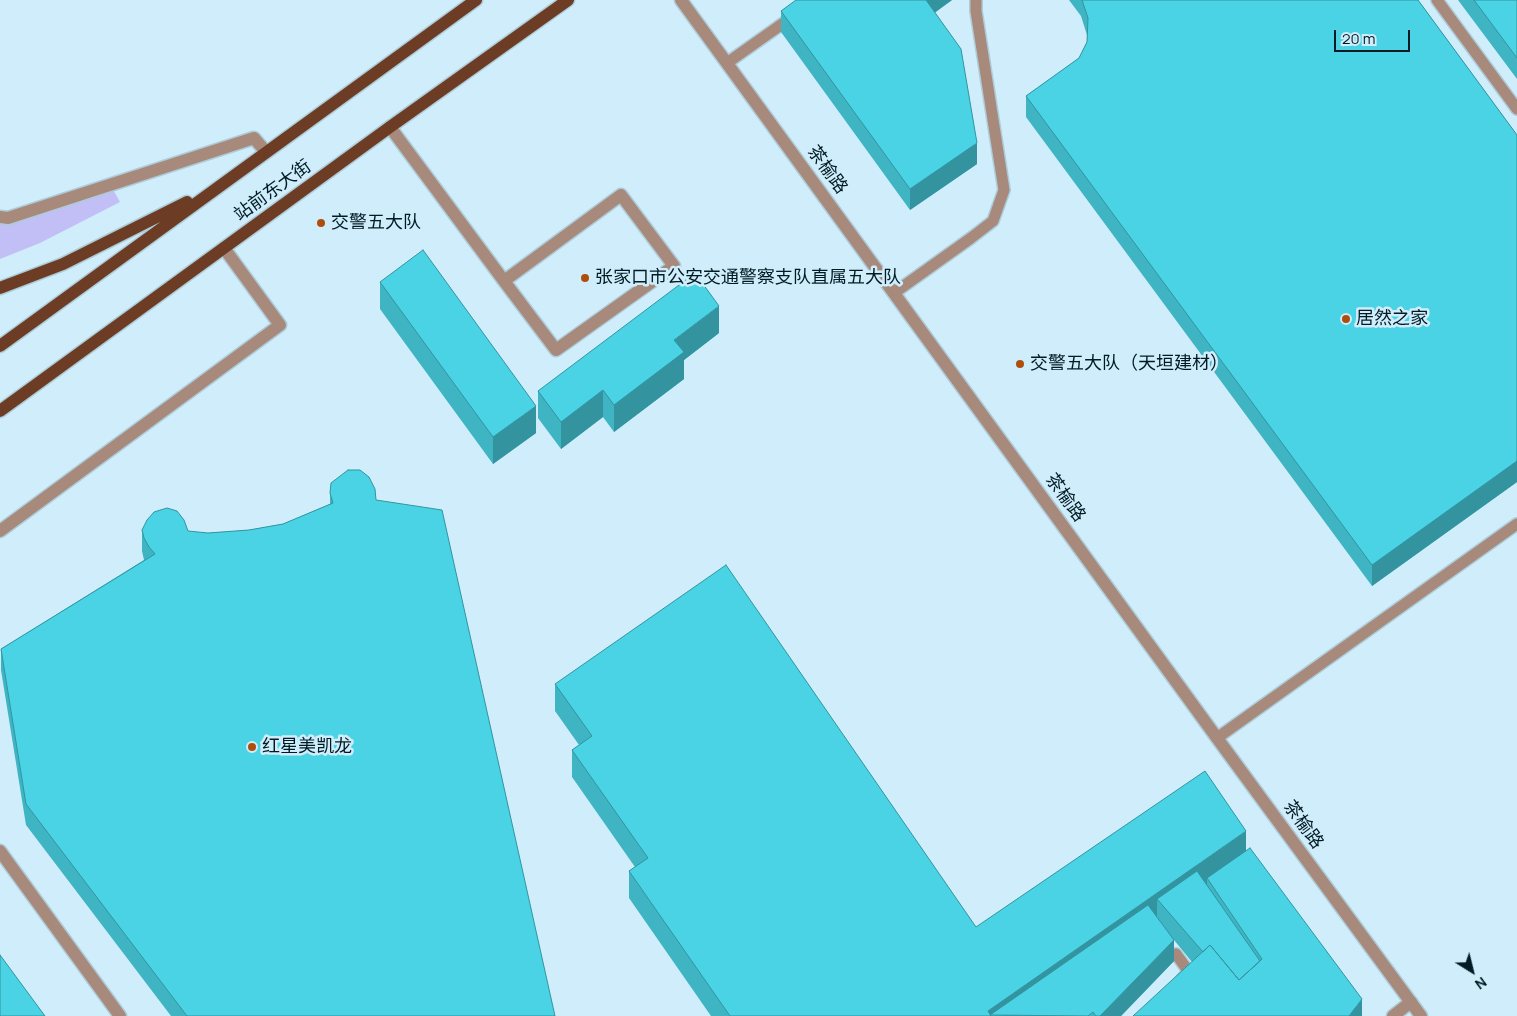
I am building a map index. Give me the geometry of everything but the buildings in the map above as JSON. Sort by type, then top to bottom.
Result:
[{"type":"main road","name":"站前东大街","points":[[0,346],[476,0]]},
{"type":"main road","name":"站前东大街","points":[[0,413],[19,397],[390,127],[568,0]]},
{"type":"main road","points":[[0,288],[63,264],[219,187]]},
{"type":"street","name":"茶榆路","points":[[681,0],[1421,1016]]},
{"type":"street","points":[[390,127],[504,281],[556,350],[674,266],[621,195],[504,281]]},
{"type":"street","points":[[0,217],[8,218],[254,138],[266,152]]},
{"type":"street","points":[[0,531],[280,325],[224,248]]},
{"type":"street","points":[[0,851],[120,1016]]},
{"type":"street","points":[[1393,1016],[1411,1002]]},
{"type":"lane","points":[[727,63],[816,0]]},
{"type":"lane","points":[[894,293],[993,221],[1004,190],[977,21],[976,0]]},
{"type":"lane","points":[[1437,0],[1517,109]]},
{"type":"lane","points":[[1217,738],[1517,524]]},
{"type":"lane","points":[[1176,954],[1189,972],[1176,984]]},
{"type":"shaded area","points":[[110,184],[120,202],[40,243],[0,259],[0,217]]},
{"type":"place","name":"交警五大队","points":[[321,223]]},
{"type":"place","name":"张家口市公安交通警察支队直属五大队","points":[[585,278]]},
{"type":"place","name":"居然之家","points":[[1346,319]]},
{"type":"place","name":"交警五大队（天垣建材）","points":[[1020,364]]},
{"type":"place","name":"红星美凯龙","points":[[252,747]]}]
